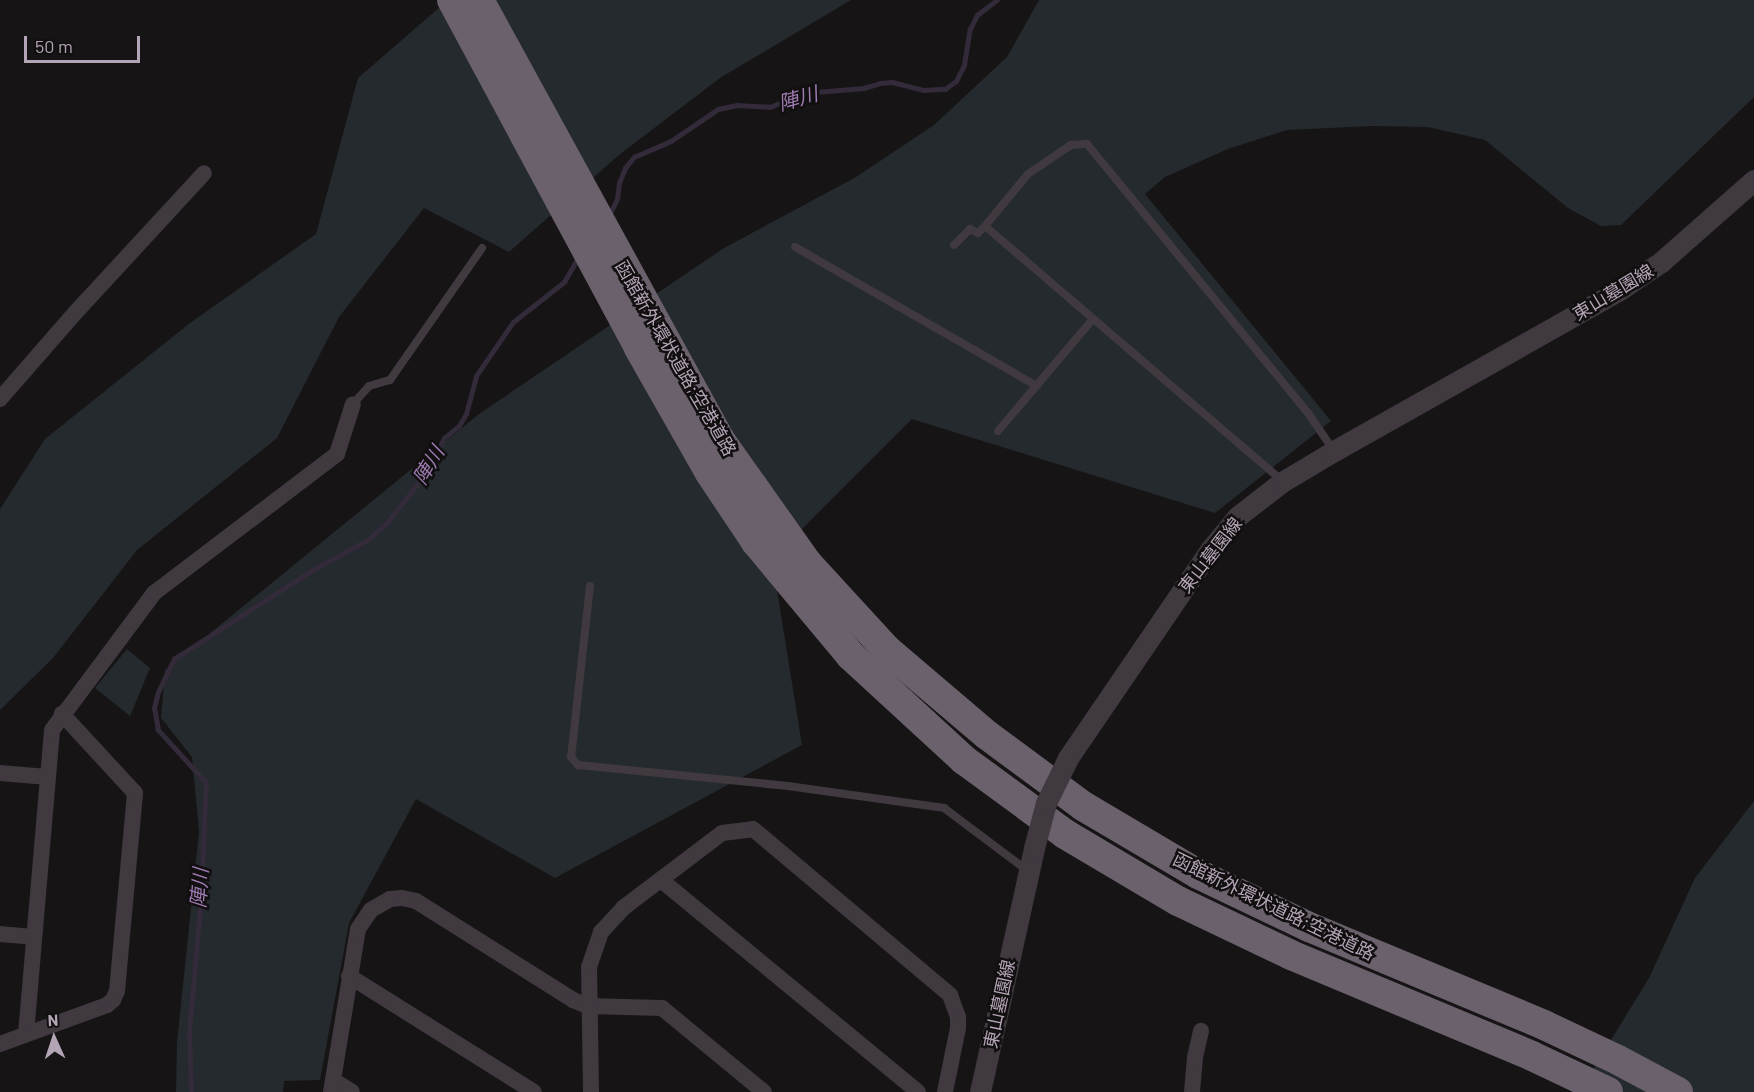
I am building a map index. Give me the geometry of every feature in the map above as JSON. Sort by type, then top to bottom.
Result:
[{"type":"highway","name":"函館新外環状道路;空港道路","points":[[452,0],[508,79],[650,341],[711,473],[763,550],[851,656],[964,759],[1065,834],[1178,901],[1291,955],[1532,1056],[1608,1092]]},
{"type":"highway","name":"函館新外環状道路;空港道路","points":[[479,0],[508,79]]},
{"type":"highway","name":"函館新外環状道路;空港道路","points":[[650,341],[807,563],[887,650],[987,735],[1083,806],[1198,874],[1309,927],[1544,1025],[1618,1059],[1678,1092]]},
{"type":"street","points":[[0,399],[75,313],[204,173]]},
{"type":"street","name":"東山墓園線","points":[[980,1092],[1028,871],[1046,803],[1068,758],[1091,720],[1210,550],[1238,516],[1282,482],[1415,403],[1618,291],[1661,262],[1754,180]]},
{"type":"street","points":[[26,1034],[52,730],[154,593],[337,454],[353,404]]},
{"type":"street","points":[[0,1044],[107,1005],[113,1000],[117,991],[135,793],[62,714]]},
{"type":"street","points":[[0,773],[48,777]]},
{"type":"street","points":[[591,1092],[588,1006],[591,955],[601,932],[622,908],[722,833],[753,829],[950,995],[956,1006],[958,1028],[945,1092]]},
{"type":"street","points":[[661,880],[918,1092]]},
{"type":"street","points":[[352,1092],[332,1086],[355,941],[363,919],[380,904],[402,898],[416,901],[573,999],[588,1006],[662,1008],[764,1092]]},
{"type":"street","points":[[0,934],[33,937]]},
{"type":"street","points":[[349,976],[534,1092]]},
{"type":"street","points":[[1192,1092],[1195,1057],[1201,1030]]},
{"type":"lane","points":[[954,245],[970,229],[978,233],[1028,174],[1071,145],[1087,144],[1308,413],[1334,451]]},
{"type":"lane","points":[[985,226],[1282,482]]},
{"type":"lane","points":[[795,247],[1036,386]]},
{"type":"lane","points":[[353,404],[369,386],[390,380],[482,248]]},
{"type":"lane","points":[[998,431],[1093,319]]},
{"type":"lane","points":[[590,586],[571,757],[578,765],[788,786],[944,808],[1028,871]]},
{"type":"shaded area","points":[[448,0],[851,0],[720,78],[619,155],[509,252],[424,208],[339,317],[277,438],[137,550],[53,658],[0,710],[0,509],[45,439],[190,323],[316,234],[358,78]]},
{"type":"shaded area","points":[[1039,0],[1754,0],[1754,97],[1621,225],[1601,226],[1568,208],[1485,140],[1428,127],[1371,126],[1287,130],[1228,149],[1165,177],[1145,194],[1331,421],[1215,513],[912,419],[772,559],[802,745],[555,878],[416,799],[349,923],[320,1080],[284,1081],[283,1092],[176,1092],[177,1042],[199,832],[192,757],[161,718],[165,670],[479,414],[724,248],[856,177],[934,125],[1007,57]]},
{"type":"shaded area","points":[[127,649],[150,668],[130,716],[95,688]]},
{"type":"shaded area","points":[[1754,801],[1754,1092],[1579,1092],[1649,978],[1695,878]]},
{"type":"waterway","name":"陣川","points":[[609,215],[617,199],[619,183],[625,168],[634,157],[671,141],[718,109],[737,105],[770,107],[803,93],[864,88],[880,83],[892,82],[923,90],[945,89],[956,81],[964,65],[970,29],[977,15],[997,0]]},
{"type":"waterway","name":"陣川","points":[[191,1092],[189,1033],[201,896],[206,783],[158,730],[154,708],[158,692],[174,659],[311,571],[369,539],[387,523],[429,469],[444,438],[459,426],[466,414],[476,376],[513,322],[564,282],[578,258]]}]
